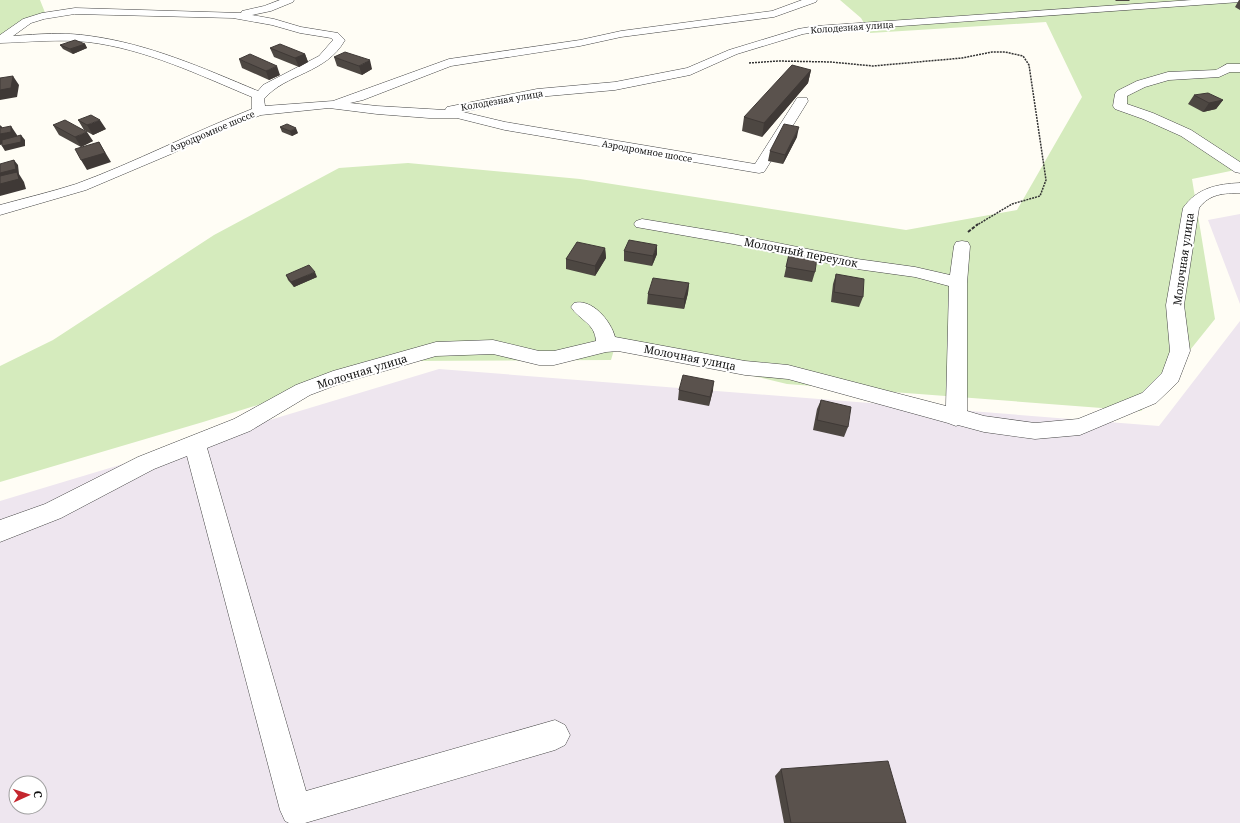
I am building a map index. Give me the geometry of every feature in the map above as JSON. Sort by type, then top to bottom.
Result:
[{"type":"street","points":[[234,15],[267,9],[289,0]]},
{"type":"street","points":[[329,104],[358,97],[449,63],[580,43],[621,34],[774,14],[812,0]]},
{"type":"street","name":"Колодезная улица","points":[[429,114],[536,93],[615,86],[690,71],[733,52],[802,31],[816,29],[1237,0]]},
{"type":"street","name":"Колодезная улица","points":[[702,74],[729,59],[761,48],[819,32],[1240,5]]},
{"type":"street","points":[[0,40],[28,21],[42,16],[75,11],[234,15],[274,22],[300,30],[334,35],[340,40],[323,59],[267,88],[258,98],[259,111]]},
{"type":"street","points":[[0,40],[49,37],[88,39],[123,45],[168,58],[260,96]]},
{"type":"street","points":[[1240,68],[1227,68],[1219,73],[1168,76],[1141,84],[1121,94],[1120,106],[1148,116],[1186,133],[1240,169]]},
{"type":"street","name":"Аэродромное шоссе","points":[[457,114],[489,105],[598,96],[702,74]]},
{"type":"street","name":"Аэродромное шоссе","points":[[0,210],[80,187],[166,151],[217,127],[259,111],[329,104],[377,110],[429,114],[457,114],[505,126],[759,169],[802,101]]},
{"type":"street","name":"Молочная улица","points":[[0,531],[53,511],[146,463],[242,425],[303,390],[333,378],[436,349],[493,347],[539,358],[554,358],[606,345],[630,345],[746,368],[788,372],[956,418],[984,424],[1035,431],[1080,427],[1149,398],[1171,377],[1180,351],[1175,305],[1191,208],[1198,198],[1211,191],[1240,188]]},
{"type":"street","name":"Молочный переулок","points":[[642,224],[733,239],[857,264],[916,272],[958,283]]},
{"type":"street","points":[[956,418],[958,283],[962,246]]},
{"type":"street","points":[[580,307],[602,325],[606,334],[606,345]]},
{"type":"street","points":[[195,444],[296,810],[555,734]]},
{"type":"path","points":[[743,63],[778,61],[873,66],[962,58],[992,52],[1004,52],[1023,56],[1029,65],[1046,180],[1040,196],[1012,204],[972,228],[965,235],[962,246]]},
{"type":"shaded area","points":[[1240,214],[1240,304],[1208,220]]},
{"type":"shaded area","points":[[1240,321],[1240,823],[0,823],[0,501],[439,369],[1159,426]]},
{"type":"green space","points":[[0,0],[40,0],[46,15],[27,21],[0,40]]},
{"type":"green space","points":[[840,0],[1240,0],[1240,169],[1192,179],[1215,319],[1141,411],[787,384],[616,343],[611,360],[399,361],[203,422],[0,482],[0,366],[53,340],[214,235],[339,168],[408,163],[580,179],[906,230],[1017,210],[1082,97],[1046,22],[870,33],[861,18]]},
{"type":"building","points":[[75,40],[85,44],[70,49],[60,45]]},
{"type":"building","points":[[280,44],[305,54],[295,58],[270,48]]},
{"type":"building","points":[[345,52],[370,60],[359,66],[334,57]]},
{"type":"building","points":[[250,54],[277,66],[266,71],[239,59]]},
{"type":"building","points":[[792,65],[811,70],[764,123],[744,117]]},
{"type":"building","points":[[13,76],[11,88],[0,90],[0,78]]},
{"type":"building","points":[[1208,93],[1223,100],[1209,103],[1194,95]]},
{"type":"building","points":[[91,115],[100,120],[87,125],[78,120]]},
{"type":"building","points":[[65,120],[87,132],[75,137],[53,125]]},
{"type":"building","points":[[287,124],[296,128],[290,131],[280,127]]},
{"type":"building","points":[[784,124],[799,127],[785,155],[770,151]]},
{"type":"building","points":[[0,126],[1,128],[11,126],[11,132],[0,134]]},
{"type":"building","points":[[21,135],[21,142],[2,146],[2,140]]},
{"type":"building","points":[[99,142],[105,153],[81,160],[75,149]]},
{"type":"building","points":[[14,160],[16,169],[0,173],[0,164]]},
{"type":"building","points":[[17,172],[19,179],[0,184],[0,176]]},
{"type":"building","points":[[629,240],[657,245],[653,256],[624,251]]},
{"type":"building","points":[[577,242],[605,248],[595,266],[566,259]]},
{"type":"building","points":[[789,254],[817,258],[815,272],[786,267]]},
{"type":"building","points":[[309,265],[315,272],[291,282],[286,275]]},
{"type":"building","points":[[836,274],[864,279],[863,297],[834,292]]},
{"type":"building","points":[[653,278],[689,283],[684,299],[648,294]]},
{"type":"building","points":[[683,375],[714,381],[710,397],[679,390]]},
{"type":"building","points":[[821,400],[851,407],[848,427],[817,420]]},
{"type":"building","points":[[888,761],[906,823],[791,823],[781,769]]}]
